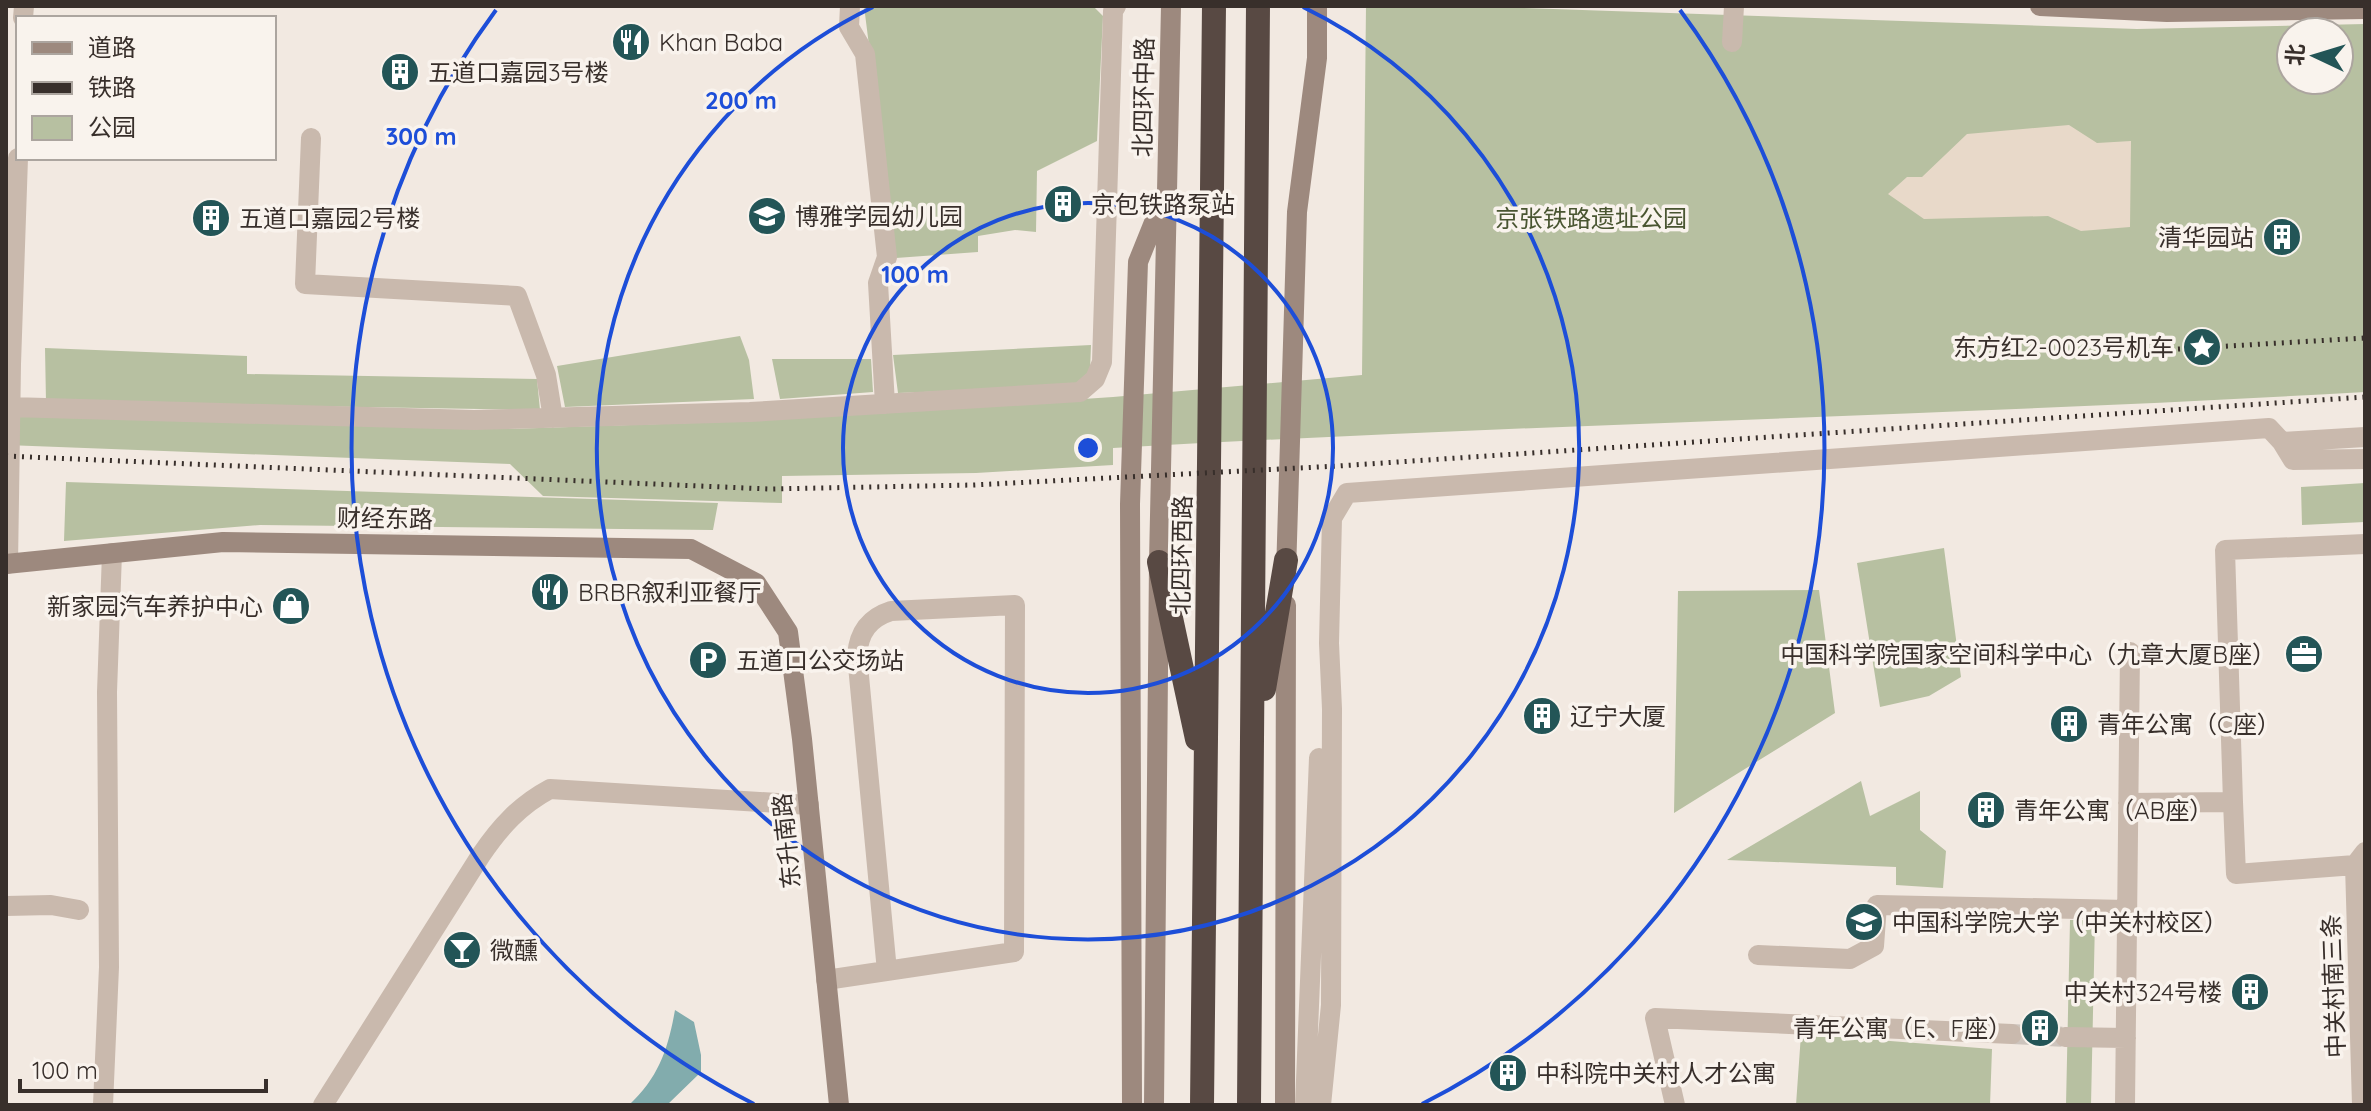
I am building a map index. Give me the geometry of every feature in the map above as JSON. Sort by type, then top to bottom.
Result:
[{"type":"highway","name":"北四环西路","points":[[1202,1105],[1214,6]]},
{"type":"highway","points":[[1249,1105],[1258,6]]},
{"type":"highway","points":[[1252,758],[1286,560]]},
{"type":"highway","points":[[1159,562],[1206,781]]},
{"type":"street","points":[[850,6],[849,27],[865,54],[887,257],[878,283],[885,404]]},
{"type":"street","points":[[10,407],[474,420],[750,412],[1080,392],[1095,379],[1102,362],[1112,25],[1116,6]]},
{"type":"street","name":"北四环中路","points":[[1167,190],[1171,6]]},
{"type":"street","points":[[1285,1105],[1286,560],[1297,212],[1317,58],[1317,6]]},
{"type":"street","points":[[1732,42],[1734,6]]},
{"type":"street","points":[[2040,6],[2167,12],[2365,9]]},
{"type":"street","points":[[311,138],[305,284],[517,296],[546,375],[553,418]]},
{"type":"street","points":[[7,564],[18,160]]},
{"type":"street","points":[[1132,1105],[1130,504],[1138,262],[1167,190]]},
{"type":"street","name":"北四环西路","points":[[1154,1105],[1159,562],[1167,190]]},
{"type":"street","points":[[1321,1105],[1331,1005],[1332,709],[1329,643],[1332,518],[1347,493],[2269,428],[2293,460],[2365,459]]},
{"type":"street","points":[[2282,442],[2365,437]]},
{"type":"street","name":"财经东路","points":[[7,564],[223,542],[691,549],[756,583]]},
{"type":"street","points":[[2360,859],[2236,874],[2225,550],[2365,544]]},
{"type":"street","points":[[103,1105],[109,967],[107,692],[112,553]]},
{"type":"street","name":"东升南路","points":[[756,583],[788,632],[839,1105]]},
{"type":"street","points":[[826,980],[887,971],[1014,952],[1015,605],[891,611],[877,616],[858,638],[857,655],[887,971]]},
{"type":"street","points":[[1305,1105],[1321,702],[1329,643]]},
{"type":"street","points":[[2125,1105],[2130,652]]},
{"type":"street","points":[[323,1105],[494,836],[530,800],[550,789],[809,805]]},
{"type":"street","points":[[2128,803],[2233,802]]},
{"type":"street","name":"中关村南三条","points":[[2360,859],[2362,1105]]},
{"type":"street","points":[[6,906],[51,905],[79,910]]},
{"type":"street","points":[[1758,955],[1850,959],[1863,954],[1874,946],[1877,905],[2127,910]]},
{"type":"street","points":[[1675,1105],[1655,1018],[2012,1034]]},
{"type":"street","points":[[2065,1037],[2126,1038]]},
{"type":"green space","points":[[864,6],[1093,6],[1103,16],[1097,141],[1037,171],[1036,232],[1015,230],[978,236],[978,252],[896,258]]},
{"type":"green space","name":"京张铁路遗址公园","points":[[1366,6],[1469,6],[2137,29],[2275,26],[2275,96],[2355,96],[2355,24],[2365,24],[2365,392],[1113,448],[1113,465],[976,473],[782,476],[782,503],[543,496],[510,464],[6,445],[6,412],[507,429],[752,421],[1113,397],[1362,375]]},
{"type":"green space","points":[[740,336],[749,360],[754,399],[565,407],[557,366]]},
{"type":"green space","points":[[1091,345],[1090,371],[1073,386],[898,393],[893,355]]},
{"type":"green space","points":[[45,348],[247,356],[247,374],[537,379],[540,410],[46,402]]},
{"type":"green space","points":[[772,359],[871,359],[873,392],[780,399]]},
{"type":"green space","points":[[66,482],[718,503],[713,530],[260,525],[64,541]]},
{"type":"green space","points":[[2365,483],[2365,522],[2302,525],[2301,487]]},
{"type":"green space","points":[[1944,548],[1961,677],[1929,696],[1880,707],[1857,563]]},
{"type":"green space","points":[[1819,590],[1835,713],[1674,813],[1678,591]]},
{"type":"green space","points":[[1861,781],[1870,816],[1920,791],[1920,830],[1946,851],[1943,888],[1896,885],[1896,867],[1727,860]]},
{"type":"green space","points":[[2070,920],[2095,920],[2091,1105],[2066,1105]]},
{"type":"green space","points":[[1801,1034],[1992,1049],[1990,1105],[1796,1105]]},
{"type":"shaded area","points":[[2069,125],[2097,143],[2131,141],[2130,227],[2081,231],[2048,216],[1924,219],[1888,194],[1907,177],[1922,177],[1967,134]]},
{"type":"water","points":[[675,1010],[694,1022],[701,1072],[667,1105],[629,1105],[648,1084],[661,1062]]},
{"type":"tunnel","points":[[2012,1034],[2065,1037]]},
{"type":"railway","points":[[2178,349],[2365,338]]},
{"type":"railway","points":[[6,456],[769,489],[973,485],[1338,466],[2365,397]]},
{"type":"place","name":"Khan Baba","points":[[631,42]]},
{"type":"place","name":"五道口嘉园3号楼","points":[[400,72]]},
{"type":"place","name":"京包铁路泵站","points":[[1063,204]]},
{"type":"place","name":"博雅学园幼儿园","points":[[767,216]]},
{"type":"place","name":"五道口嘉园2号楼","points":[[211,218]]},
{"type":"place","name":"清华园站","points":[[2282,237]]},
{"type":"place","name":"东方红2-0023号机车","points":[[2202,347]]},
{"type":"place","name":"BRBR叙利亚餐厅","points":[[550,592]]},
{"type":"place","name":"新家园汽车养护中心","points":[[291,606]]},
{"type":"place","name":"中国科学院国家空间科学中心（九章大厦B座）","points":[[2304,654]]},
{"type":"place","name":"五道口公交场站","points":[[708,660]]},
{"type":"place","name":"辽宁大厦","points":[[1542,716]]},
{"type":"place","name":"青年公寓（C座）","points":[[2069,724]]},
{"type":"place","name":"青年公寓（AB座）","points":[[1986,810]]},
{"type":"place","name":"中国科学院大学（中关村校区）","points":[[1864,922]]},
{"type":"place","name":"微醺","points":[[462,950]]},
{"type":"place","name":"中关村324号楼","points":[[2250,992]]},
{"type":"place","name":"青年公寓（E、F座）","points":[[2040,1028]]},
{"type":"place","name":"中科院中关村人才公寓","points":[[1508,1073]]}]
